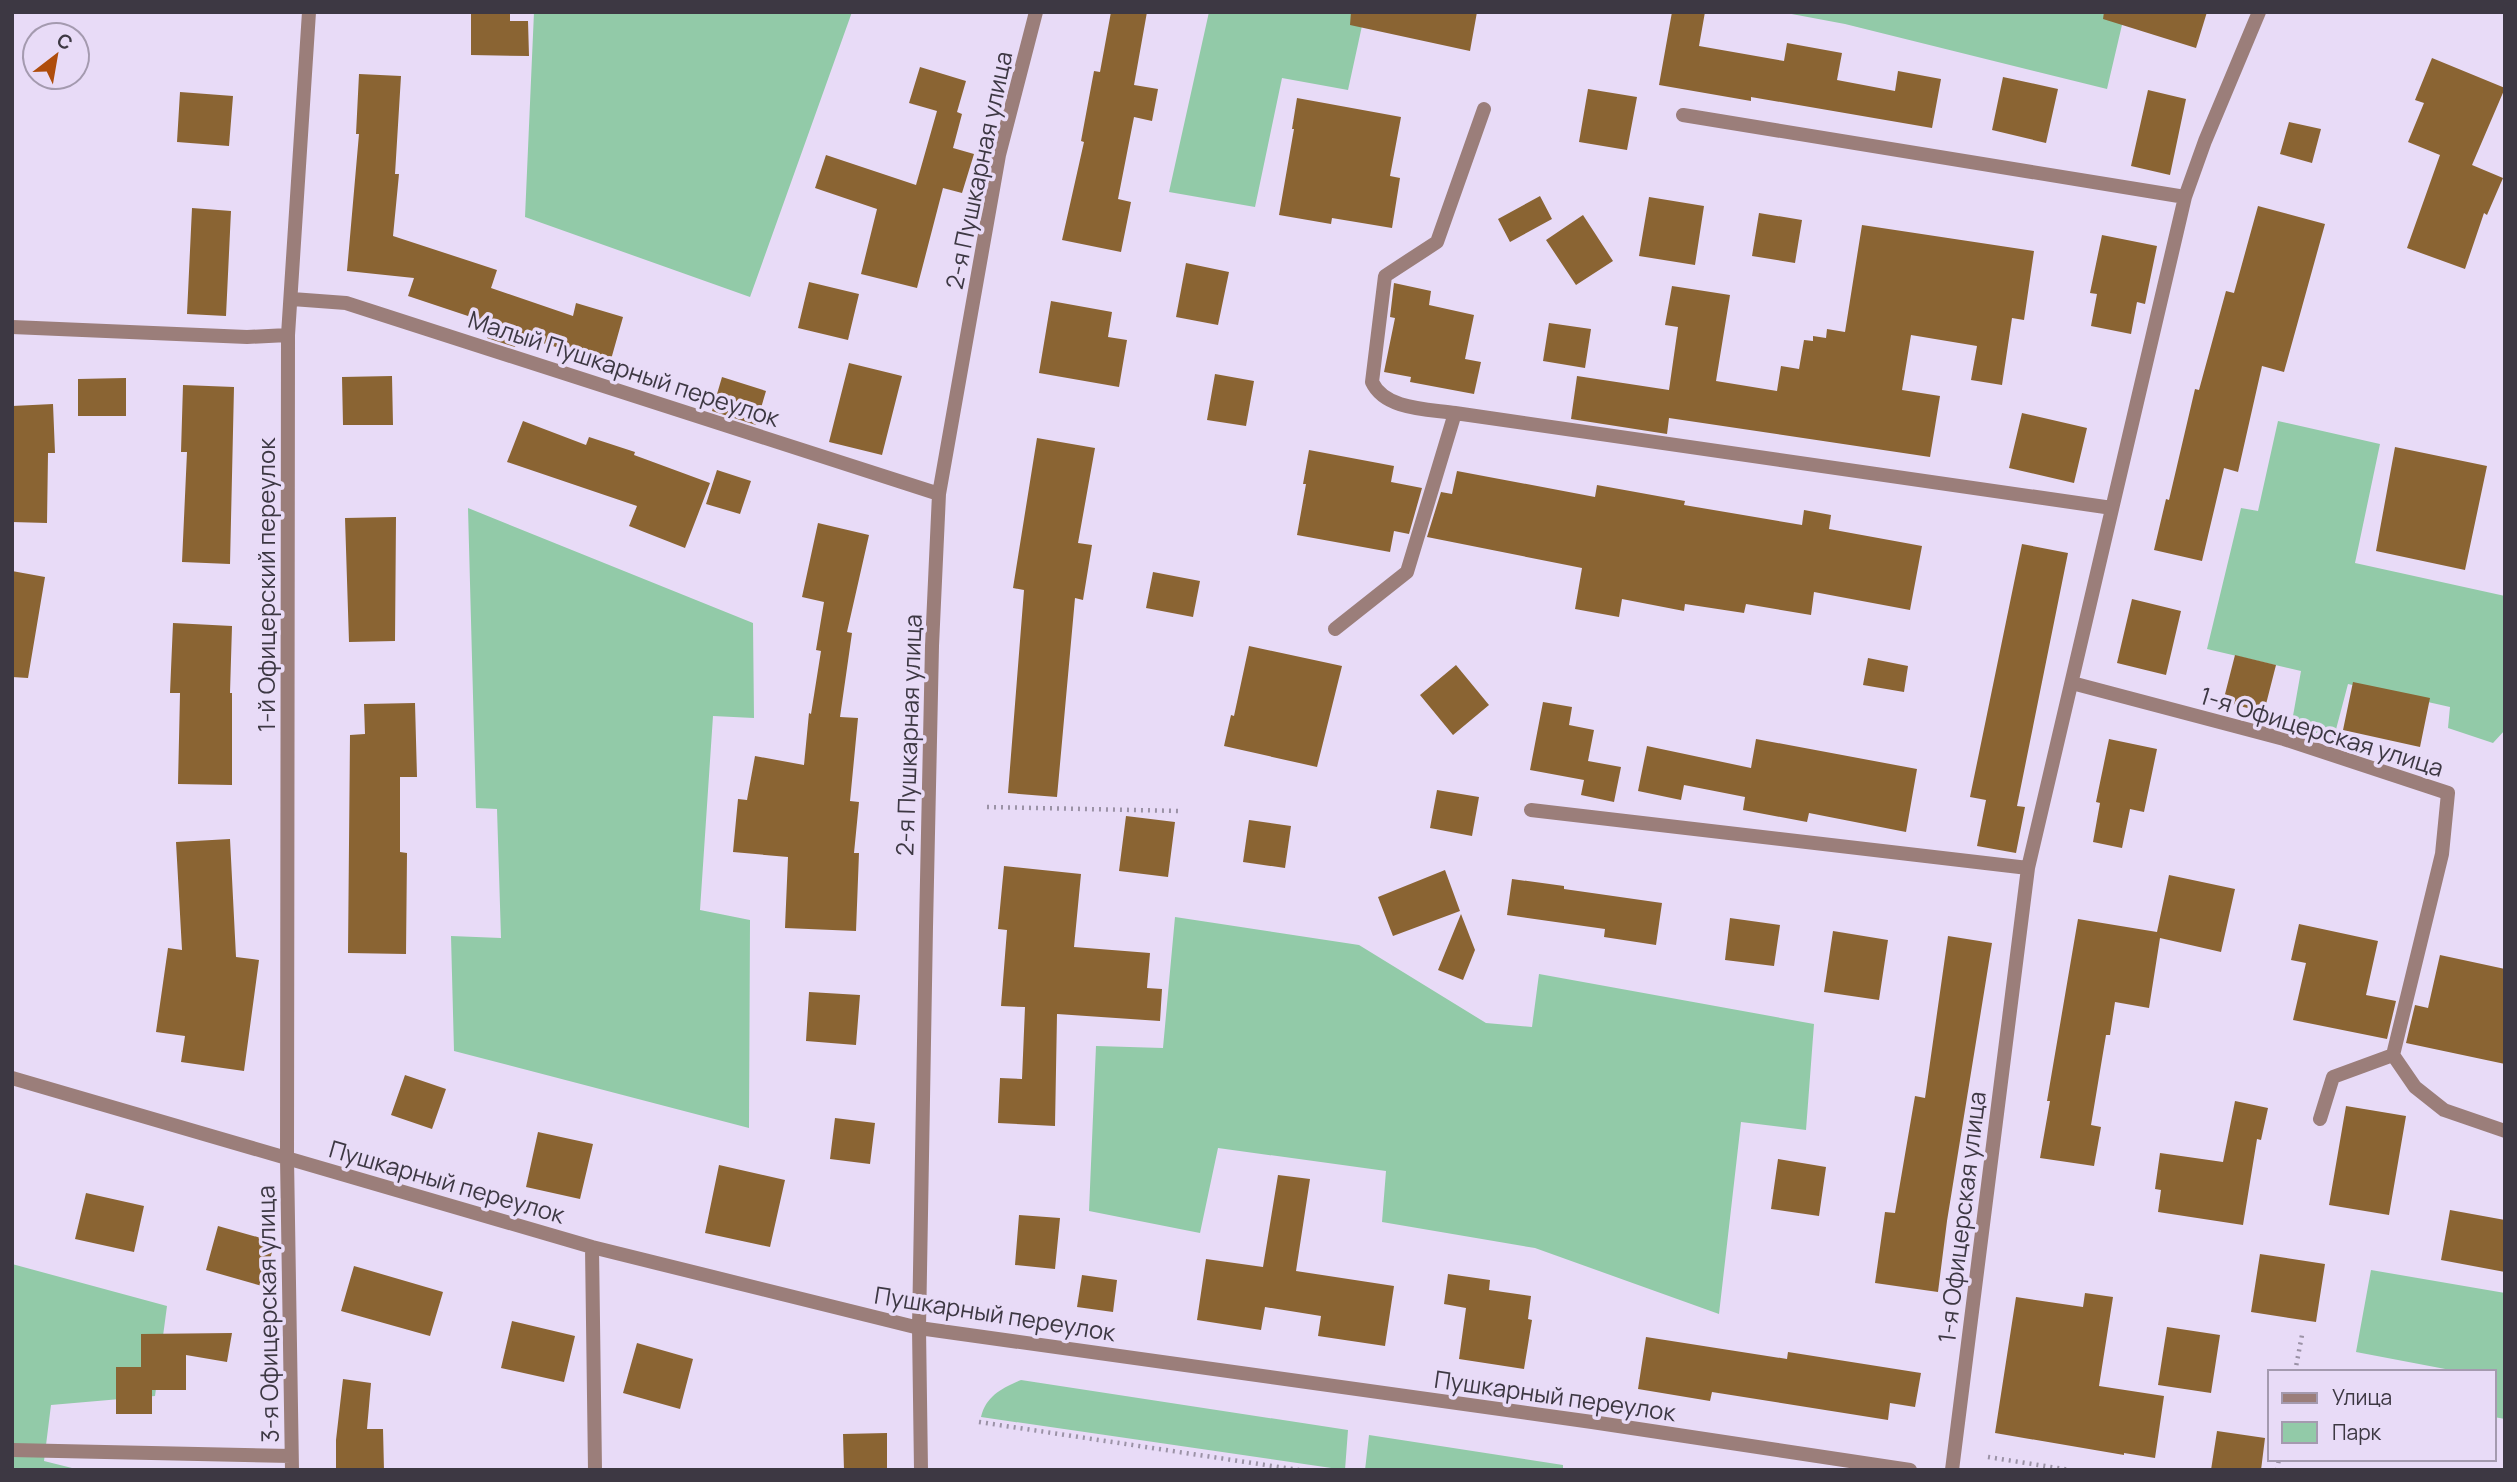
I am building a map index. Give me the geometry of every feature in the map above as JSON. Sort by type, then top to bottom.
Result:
[{"type":"street","name":"1-й Офицерский переулок","points":[[288,1158],[288,335],[309,12]]},
{"type":"street","name":"2-я Пушкарная улица","points":[[921,1470],[919,1328],[931,659],[939,494],[999,155],[1036,12]]},
{"type":"street","name":"1-я Офицерская улица","points":[[1952,1470],[2028,867],[2185,197],[2205,141],[2259,12]]},
{"type":"street","points":[[1484,109],[1437,242],[1385,276],[1372,382],[1376,391],[1385,399],[1409,406],[1455,413],[2112,509]]},
{"type":"street","points":[[1683,115],[2185,197]]},
{"type":"street","name":"Малый Пушкарный переулок","points":[[292,299],[346,303],[939,494]]},
{"type":"street","points":[[12,327],[247,337],[288,335]]},
{"type":"street","points":[[1335,629],[1407,572],[1455,413]]},
{"type":"street","name":"1-я Офицерская улица","points":[[2072,683],[2284,739],[2448,793],[2442,854],[2393,1055]]},
{"type":"street","points":[[1531,810],[2028,867]]},
{"type":"street","points":[[2320,1119],[2333,1077],[2393,1055],[2415,1087],[2444,1110],[2505,1131]]},
{"type":"street","name":"Пушкарный переулок","points":[[12,1078],[592,1247],[919,1328],[1592,1422],[1910,1470]]},
{"type":"street","name":"3-я Офицерская улица","points":[[288,1158],[292,1463]]},
{"type":"street","points":[[592,1247],[594,1470]]},
{"type":"street","points":[[12,1450],[292,1463]]},
{"type":"path","points":[[987,807],[1182,811]]},
{"type":"path","points":[[2295,1370],[2302,1335]]},
{"type":"path","points":[[979,1422],[1299,1470]]},
{"type":"path","points":[[1988,1457],[2070,1470]]},
{"type":"green space","points":[[534,12],[852,12],[750,297],[525,217]]},
{"type":"green space","points":[[1209,12],[1365,12],[1348,90],[1282,78],[1255,207],[1169,192]]},
{"type":"green space","points":[[1781,12],[2125,12],[2107,89],[1845,24]]},
{"type":"green space","points":[[2278,421],[2380,444],[2355,563],[2505,596],[2505,730],[2493,743],[2448,728],[2450,707],[2348,684],[2334,737],[2291,727],[2301,671],[2207,649],[2241,508],[2258,511]]},
{"type":"green space","points":[[468,508],[753,623],[754,718],[713,716],[700,910],[750,920],[749,1128],[454,1051],[451,936],[501,938],[497,809],[476,808]]},
{"type":"green space","points":[[1175,917],[1359,945],[1486,1023],[1532,1027],[1539,974],[1814,1024],[1806,1130],[1741,1122],[1719,1314],[1535,1248],[1382,1222],[1386,1171],[1218,1148],[1200,1233],[1089,1211],[1096,1046],[1163,1048]]},
{"type":"green space","points":[[12,1264],[167,1306],[155,1396],[51,1405],[44,1461],[80,1470],[12,1470]]},
{"type":"green space","points":[[2371,1270],[2505,1293],[2505,1419],[2496,1417],[2496,1370],[2450,1370],[2356,1352]]},
{"type":"green space","points":[[1021,1380],[1348,1430],[1345,1470],[981,1417],[991,1398]]},
{"type":"green space","points":[[1369,1435],[1563,1465],[1563,1470],[1365,1470]]},
{"type":"building","points":[[471,12],[510,12],[510,21],[528,21],[529,56],[471,55]]},
{"type":"building","points":[[1111,12],[1147,12],[1134,85],[1158,89],[1152,121],[1134,117],[1118,199],[1131,202],[1121,252],[1062,240],[1084,142],[1081,141],[1094,71],[1100,72]]},
{"type":"building","points":[[1351,12],[1477,12],[1470,51],[1350,25]]},
{"type":"building","points":[[1672,12],[1705,12],[1699,46],[1784,61],[1787,43],[1842,53],[1837,80],[1895,91],[1898,71],[1941,79],[1932,128],[1751,97],[1751,101],[1659,85]]},
{"type":"building","points":[[2104,12],[2207,12],[2196,48],[2103,19]]},
{"type":"building","points":[[2432,58],[2505,88],[2472,165],[2503,178],[2487,215],[2484,213],[2465,269],[2407,248],[2440,155],[2408,142],[2424,103],[2415,100]]},
{"type":"building","points":[[920,67],[966,81],[957,112],[962,114],[953,148],[974,154],[962,193],[943,188],[917,288],[861,274],[877,209],[815,188],[826,155],[916,185],[937,111],[909,103]]},
{"type":"building","points":[[359,74],[401,76],[395,174],[399,174],[393,236],[497,270],[491,288],[573,316],[576,303],[623,317],[610,363],[519,336],[515,347],[487,338],[492,324],[408,296],[414,278],[347,271],[359,134],[356,134]]},
{"type":"building","points":[[2003,77],[2058,89],[2046,143],[1992,130]]},
{"type":"building","points":[[1588,89],[1637,97],[1627,150],[1579,142]]},
{"type":"building","points":[[2148,90],[2186,99],[2170,175],[2131,166]]},
{"type":"building","points":[[180,92],[233,96],[229,146],[177,142]]},
{"type":"building","points":[[1297,98],[1401,117],[1390,176],[1400,178],[1392,228],[1332,218],[1331,224],[1279,215]]},
{"type":"building","points":[[2289,122],[2321,129],[2312,163],[2280,154]]},
{"type":"building","points":[[1540,196],[1552,219],[1510,242],[1498,219]]},
{"type":"building","points":[[1649,197],[1704,206],[1695,265],[1639,256]]},
{"type":"building","points":[[2258,206],[2325,224],[2284,372],[2262,366],[2238,472],[2224,468],[2202,561],[2154,550],[2166,499],[2169,500],[2195,389],[2199,390],[2226,291],[2234,293]]},
{"type":"building","points":[[192,208],[231,211],[226,316],[187,314]]},
{"type":"building","points":[[1759,213],[1802,220],[1795,263],[1752,256]]},
{"type":"building","points":[[1583,215],[1613,261],[1576,285],[1546,240]]},
{"type":"building","points":[[1862,225],[2034,251],[2024,320],[2012,318],[2002,385],[1971,380],[1977,346],[1911,335],[1902,390],[1940,396],[1930,457],[1669,418],[1667,434],[1571,419],[1577,376],[1669,390],[1678,327],[1665,325],[1672,286],[1730,295],[1716,381],[1777,391],[1781,366],[1799,369],[1804,340],[1813,341],[1813,336],[1826,338],[1827,329],[1845,332]]},
{"type":"building","points":[[2102,235],[2157,246],[2145,304],[2137,302],[2131,334],[2091,326],[2097,294],[2090,293]]},
{"type":"building","points":[[1186,263],[1229,272],[1218,325],[1176,317]]},
{"type":"building","points":[[809,282],[859,294],[848,340],[798,328]]},
{"type":"building","points":[[1394,283],[1431,291],[1429,305],[1474,315],[1465,359],[1481,362],[1474,394],[1410,382],[1411,377],[1384,372],[1395,318],[1390,317]]},
{"type":"building","points":[[1051,301],[1112,312],[1108,337],[1127,340],[1119,387],[1039,373]]},
{"type":"building","points":[[1549,323],[1591,329],[1585,368],[1543,361]]},
{"type":"building","points":[[849,363],[902,376],[882,455],[829,442]]},
{"type":"building","points":[[1215,374],[1254,381],[1246,426],[1207,420]]},
{"type":"building","points":[[392,376],[393,425],[343,425],[342,377]]},
{"type":"building","points":[[722,377],[766,391],[756,425],[712,411]]},
{"type":"building","points":[[126,378],[126,416],[78,416],[78,379]]},
{"type":"building","points":[[183,385],[234,387],[230,564],[182,562],[187,452],[181,452]]},
{"type":"building","points":[[53,404],[55,453],[48,453],[47,523],[12,522],[12,406]]},
{"type":"building","points":[[2022,413],[2087,428],[2074,483],[2009,468]]},
{"type":"building","points":[[523,421],[586,445],[589,437],[635,452],[634,455],[710,483],[685,548],[629,526],[637,506],[507,462]]},
{"type":"building","points":[[1037,438],[1095,448],[1078,543],[1092,545],[1083,600],[1075,598],[1057,797],[1008,793],[1024,590],[1013,588]]},
{"type":"building","points":[[2395,447],[2487,466],[2465,570],[2376,551]]},
{"type":"building","points":[[1309,450],[1394,466],[1391,482],[1422,488],[1409,534],[1394,531],[1390,552],[1297,535]]},
{"type":"building","points":[[717,470],[751,481],[740,514],[706,504]]},
{"type":"building","points":[[1457,471],[1595,497],[1597,485],[1685,501],[1684,505],[1802,525],[1804,510],[1831,515],[1829,529],[1922,546],[1910,610],[1814,592],[1811,615],[1746,604],[1744,613],[1685,604],[1684,611],[1622,599],[1619,617],[1575,609],[1582,568],[1427,537],[1441,492],[1452,494]]},
{"type":"building","points":[[396,517],[395,641],[349,642],[345,518]]},
{"type":"building","points":[[818,523],[869,535],[847,632],[852,633],[840,717],[858,718],[850,801],[859,802],[854,853],[859,853],[856,931],[785,928],[788,857],[733,852],[738,799],[747,800],[755,756],[804,765],[809,713],[811,714],[821,651],[816,650],[824,602],[802,597]]},
{"type":"building","points":[[2022,544],[2068,553],[2017,806],[2025,807],[2016,853],[1977,846],[1986,800],[1970,797]]},
{"type":"building","points":[[12,571],[45,577],[28,678],[12,677]]},
{"type":"building","points":[[1153,572],[1200,581],[1193,617],[1146,608]]},
{"type":"building","points":[[2132,599],[2181,611],[2166,675],[2117,663]]},
{"type":"building","points":[[173,623],[232,626],[232,785],[178,784],[180,693],[170,693]]},
{"type":"building","points":[[1249,646],[1342,666],[1317,767],[1224,746],[1231,715],[1234,716]]},
{"type":"building","points":[[2235,655],[2276,665],[2264,712],[2223,702]]},
{"type":"building","points":[[1868,658],[1908,666],[1904,692],[1863,685]]},
{"type":"building","points":[[1456,665],[1489,705],[1453,735],[1420,695]]},
{"type":"building","points":[[2353,682],[2430,698],[2420,747],[2343,730]]},
{"type":"building","points":[[1543,702],[1572,707],[1569,725],[1594,730],[1588,761],[1621,767],[1614,802],[1581,795],[1584,780],[1530,770]]},
{"type":"building","points":[[415,703],[417,777],[400,777],[400,852],[407,853],[406,954],[348,953],[350,735],[365,734],[364,704]]},
{"type":"building","points":[[1756,739],[1917,769],[1906,832],[1809,813],[1807,822],[1743,810],[1745,797],[1684,785],[1681,800],[1638,791],[1647,746],[1751,768]]},
{"type":"building","points":[[2109,739],[2157,749],[2144,812],[2130,809],[2122,848],[2093,842],[2100,803],[2096,802]]},
{"type":"building","points":[[1437,790],[1479,797],[1472,836],[1430,828]]},
{"type":"building","points":[[1126,816],[1175,822],[1168,877],[1119,871]]},
{"type":"building","points":[[1249,820],[1291,826],[1285,868],[1243,862]]},
{"type":"building","points":[[230,839],[236,957],[259,960],[244,1071],[181,1062],[185,1036],[156,1032],[168,948],[182,950],[176,842]]},
{"type":"building","points":[[1004,866],[1081,874],[1074,947],[1150,953],[1147,988],[1162,989],[1160,1021],[1057,1014],[1055,1126],[998,1123],[1000,1078],[1022,1079],[1025,1007],[1001,1006],[1007,930],[998,929]]},
{"type":"building","points":[[1445,870],[1460,911],[1393,936],[1378,897]]},
{"type":"building","points":[[2169,875],[2235,889],[2221,952],[2160,938],[2149,1008],[2115,1002],[2110,1035],[2106,1035],[2091,1125],[2101,1127],[2094,1166],[2040,1158],[2078,919],[2157,932]]},
{"type":"building","points":[[1512,879],[1662,903],[1656,945],[1604,937],[1605,929],[1507,915]]},
{"type":"building","points":[[1461,914],[1475,950],[1463,980],[1438,970]]},
{"type":"building","points":[[1730,918],[1780,925],[1774,966],[1725,960]]},
{"type":"building","points":[[2299,924],[2378,941],[2366,995],[2396,1001],[2387,1039],[2293,1020],[2306,963],[2291,960]]},
{"type":"building","points":[[1833,931],[1888,940],[1879,1000],[1824,992]]},
{"type":"building","points":[[1948,936],[1992,943],[1938,1292],[1875,1283],[1885,1212],[1895,1213],[1915,1096],[1925,1098]]},
{"type":"building","points":[[2440,955],[2505,969],[2505,1064],[2406,1043],[2415,1005],[2428,1008]]},
{"type":"building","points":[[809,992],[860,995],[856,1045],[806,1041]]},
{"type":"building","points":[[405,1075],[446,1089],[432,1129],[391,1115]]},
{"type":"building","points":[[2235,1101],[2268,1108],[2261,1140],[2257,1139],[2243,1225],[2158,1212],[2161,1190],[2155,1189],[2160,1153],[2223,1162]]},
{"type":"building","points":[[2346,1106],[2406,1116],[2389,1215],[2329,1205]]},
{"type":"building","points":[[835,1118],[875,1123],[870,1164],[830,1159]]},
{"type":"building","points":[[538,1132],[593,1144],[580,1199],[526,1187]]},
{"type":"building","points":[[1778,1159],[1826,1167],[1819,1216],[1771,1209]]},
{"type":"building","points":[[719,1165],[785,1180],[770,1247],[705,1233]]},
{"type":"building","points":[[1278,1175],[1310,1179],[1296,1271],[1394,1286],[1385,1346],[1318,1336],[1321,1316],[1265,1307],[1261,1330],[1197,1320],[1206,1259],[1263,1267]]},
{"type":"building","points":[[86,1193],[144,1206],[134,1252],[75,1239]]},
{"type":"building","points":[[2450,1210],[2505,1220],[2505,1272],[2441,1260]]},
{"type":"building","points":[[1019,1215],[1060,1218],[1055,1269],[1015,1265]]},
{"type":"building","points":[[218,1226],[275,1242],[262,1286],[206,1270]]},
{"type":"building","points":[[2260,1254],[2325,1264],[2316,1322],[2251,1312]]},
{"type":"building","points":[[354,1266],[443,1292],[430,1336],[341,1311]]},
{"type":"building","points":[[1448,1274],[1490,1280],[1489,1290],[1531,1296],[1528,1319],[1532,1320],[1524,1369],[1459,1359],[1466,1308],[1444,1304]]},
{"type":"building","points":[[1082,1275],[1117,1280],[1113,1312],[1077,1307]]},
{"type":"building","points":[[2085,1293],[2113,1297],[2099,1386],[2164,1396],[2155,1458],[1995,1433],[2016,1297],[2083,1307]]},
{"type":"building","points":[[512,1321],[575,1336],[564,1382],[501,1368]]},
{"type":"building","points":[[2167,1327],[2220,1335],[2211,1393],[2158,1385]]},
{"type":"building","points":[[232,1333],[227,1362],[186,1355],[186,1390],[152,1390],[152,1414],[116,1414],[116,1367],[141,1367],[141,1334]]},
{"type":"building","points":[[1646,1337],[1787,1359],[1788,1352],[1921,1373],[1915,1407],[1890,1403],[1888,1420],[1712,1392],[1710,1401],[1638,1389]]},
{"type":"building","points":[[637,1343],[693,1359],[680,1409],[623,1393]]},
{"type":"building","points":[[343,1379],[371,1383],[367,1429],[383,1429],[384,1470],[336,1470],[336,1440]]},
{"type":"building","points":[[2217,1431],[2265,1438],[2261,1470],[2211,1470]]},
{"type":"building","points":[[887,1433],[887,1470],[844,1470],[843,1434]]}]
